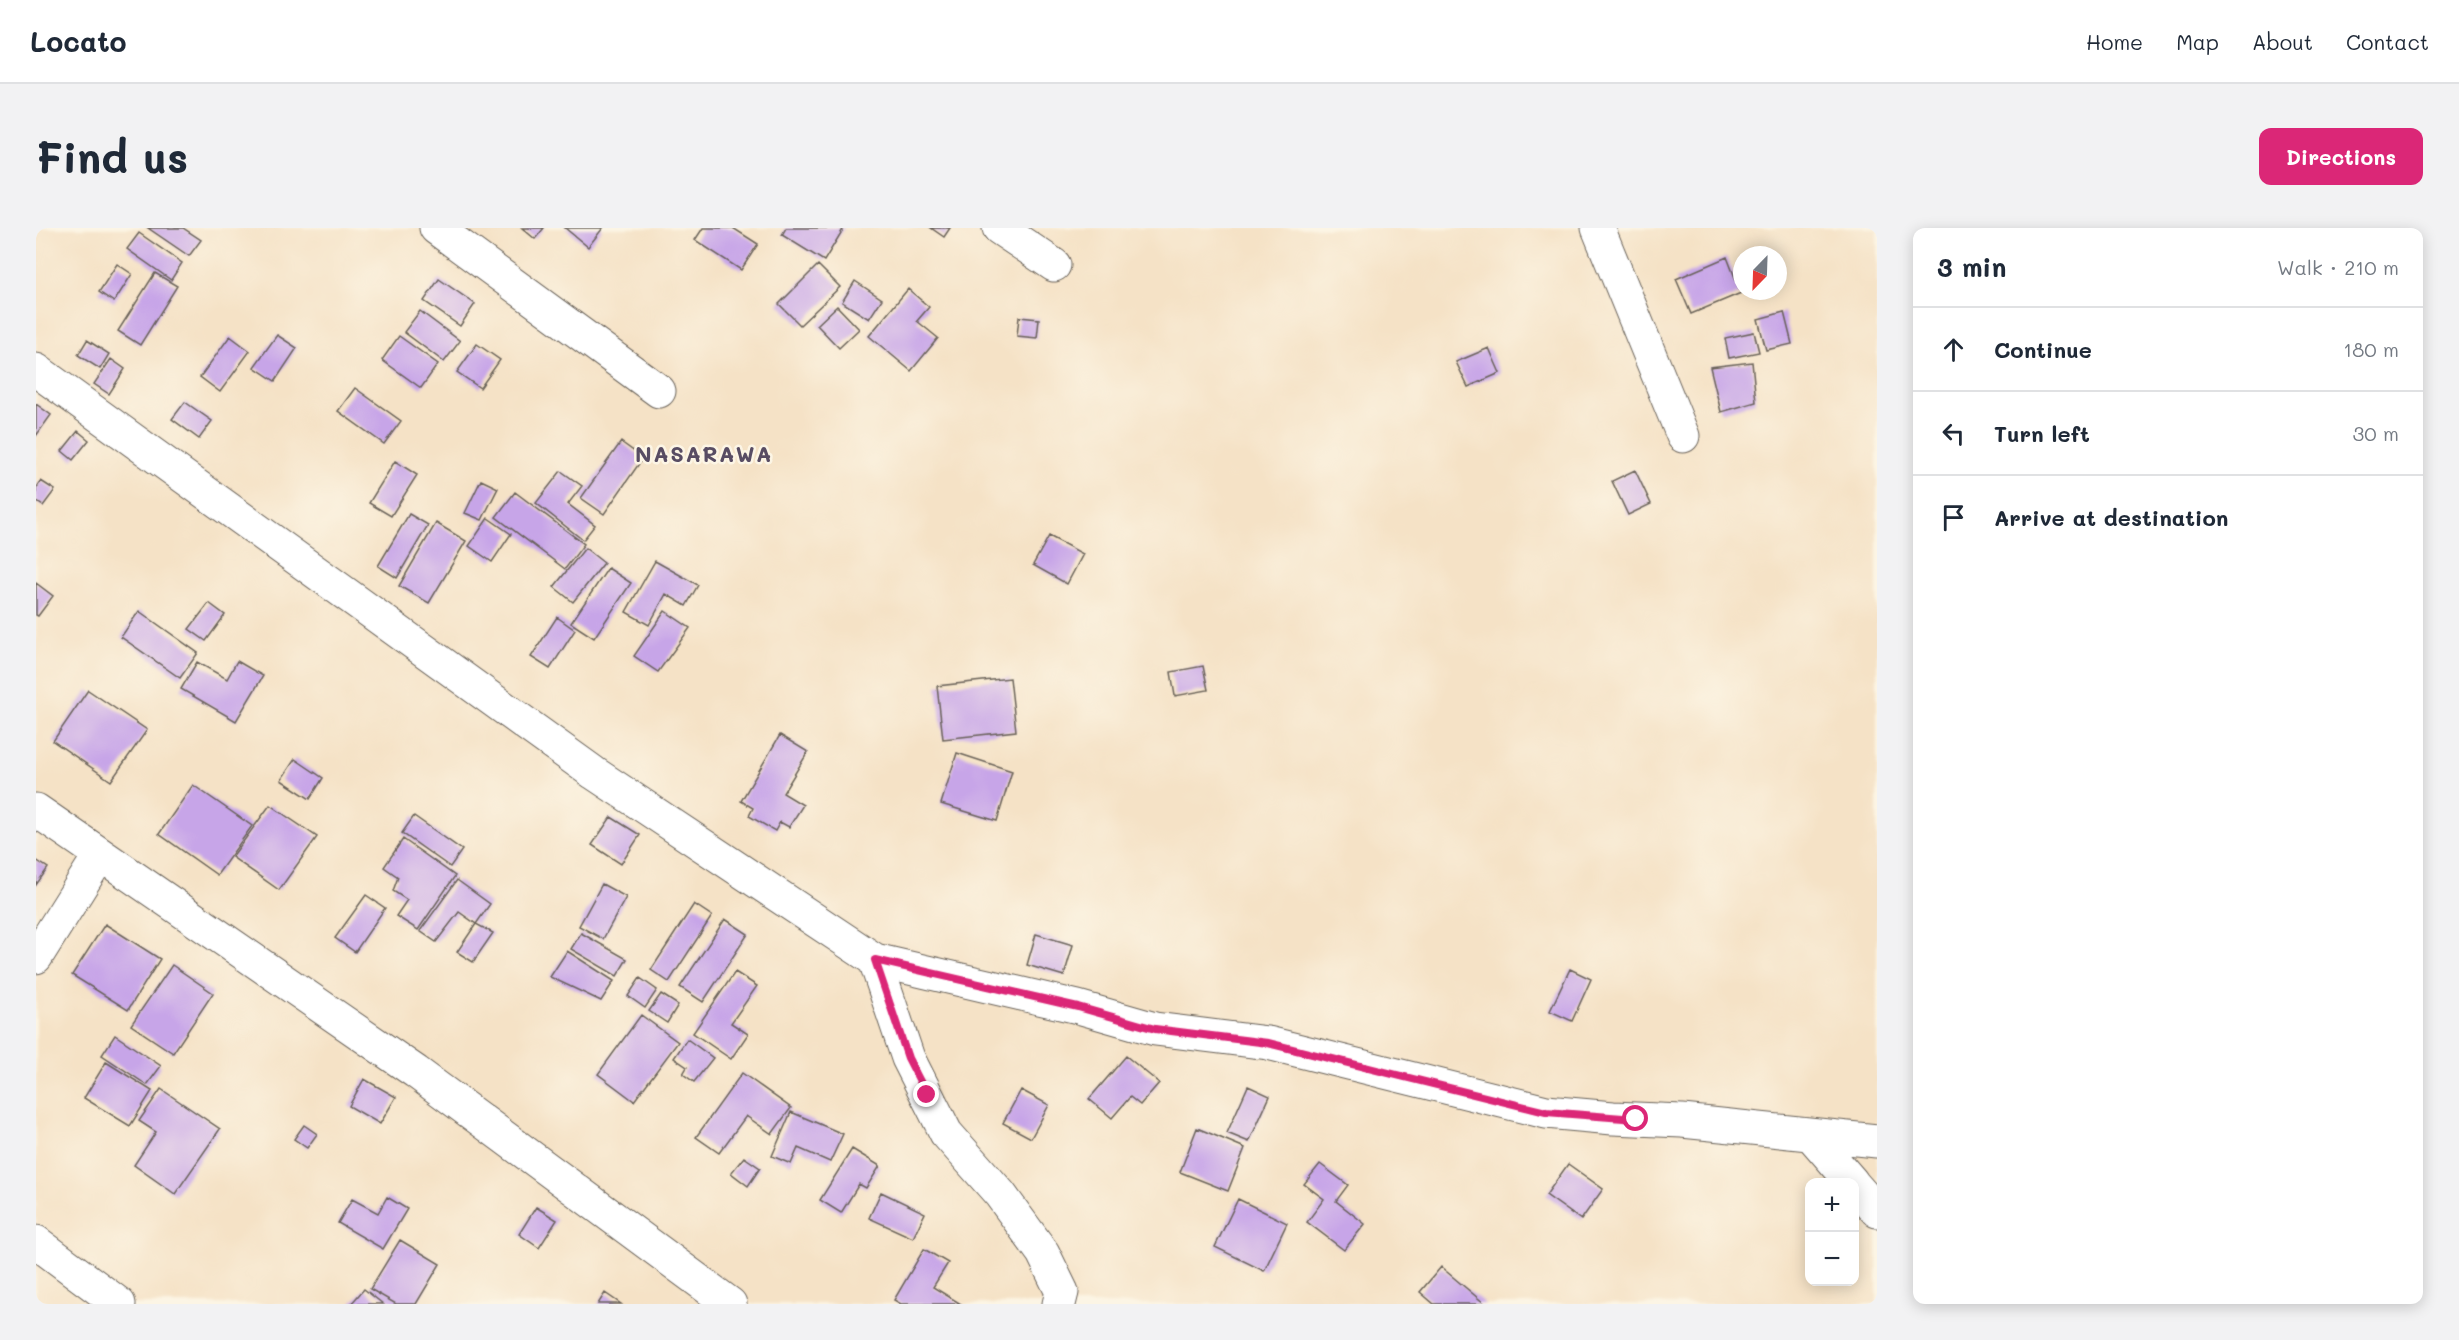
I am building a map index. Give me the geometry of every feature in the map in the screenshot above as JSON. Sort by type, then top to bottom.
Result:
[{"type":"street","points":[[436,228],[659,391]]},
{"type":"street","points":[[999,228],[1054,265]]},
{"type":"street","points":[[1598,228],[1683,436]]},
{"type":"street","points":[[36,370],[594,773],[875,960],[1078,1007],[1155,1029],[1268,1043],[1546,1112],[1682,1121],[1812,1136],[1861,1138],[1877,1142]]},
{"type":"street","points":[[36,810],[416,1072],[730,1304]]},
{"type":"street","points":[[36,957],[100,855]]},
{"type":"street","points":[[875,960],[908,1058],[946,1133],[999,1194],[1043,1253],[1062,1292],[1059,1304]]},
{"type":"street","points":[[1812,1136],[1848,1178]]},
{"type":"street","points":[[1859,1191],[1877,1211]]},
{"type":"street","points":[[36,1242],[119,1304]]},
{"type":"building","points":[[148,228],[183,228],[201,240],[189,256]]},
{"type":"building","points":[[522,228],[544,228],[535,239]]},
{"type":"building","points":[[565,228],[603,228],[588,247]]},
{"type":"building","points":[[703,228],[733,228],[758,244],[741,270],[695,240]]},
{"type":"building","points":[[786,228],[844,228],[824,261],[782,235]]},
{"type":"building","points":[[931,228],[950,228],[944,237]]},
{"type":"building","points":[[139,233],[182,263],[171,280],[127,249]]},
{"type":"building","points":[[1727,257],[1733,272],[1733,296],[1691,314],[1676,279]]},
{"type":"building","points":[[117,264],[132,274],[114,302],[99,292]]},
{"type":"building","points":[[818,265],[840,287],[800,325],[779,304]]},
{"type":"building","points":[[155,273],[177,286],[140,345],[118,331]]},
{"type":"building","points":[[439,279],[475,304],[460,326],[424,301]]},
{"type":"building","points":[[855,281],[882,299],[869,319],[842,302]]},
{"type":"building","points":[[908,289],[929,307],[917,321],[938,338],[911,371],[869,336]]},
{"type":"building","points":[[837,306],[859,329],[839,348],[817,325]]},
{"type":"building","points":[[420,311],[460,341],[444,362],[404,332]]},
{"type":"building","points":[[1784,312],[1792,344],[1766,350],[1758,319]]},
{"type":"building","points":[[1019,317],[1039,319],[1037,338],[1017,336]]},
{"type":"building","points":[[1754,332],[1759,352],[1729,358],[1725,338]]},
{"type":"building","points":[[277,335],[297,348],[275,381],[254,367]]},
{"type":"building","points":[[230,336],[250,351],[220,392],[200,377]]},
{"type":"building","points":[[399,336],[438,364],[421,388],[382,360]]},
{"type":"building","points":[[87,340],[109,354],[100,369],[78,355]]},
{"type":"building","points":[[477,344],[500,360],[480,388],[457,372]]},
{"type":"building","points":[[1489,348],[1500,373],[1468,387],[1456,362]]},
{"type":"building","points":[[111,359],[125,369],[109,394],[94,384]]},
{"type":"building","points":[[1752,362],[1756,402],[1721,412],[1710,367]]},
{"type":"building","points":[[355,388],[401,421],[384,444],[338,411]]},
{"type":"building","points":[[185,402],[212,421],[199,439],[172,419]]},
{"type":"building","points":[[36,404],[51,415],[36,436]]},
{"type":"building","points":[[78,431],[89,440],[73,460],[62,451]]},
{"type":"building","points":[[621,442],[643,458],[604,514],[581,498]]},
{"type":"building","points":[[395,461],[417,475],[391,516],[369,503]]},
{"type":"building","points":[[1635,470],[1651,504],[1628,515],[1612,481]]},
{"type":"building","points":[[561,471],[582,486],[568,504],[595,525],[583,540],[536,503]]},
{"type":"building","points":[[481,480],[498,488],[482,520],[465,513]]},
{"type":"building","points":[[41,481],[55,490],[43,506],[36,501],[36,489]]},
{"type":"building","points":[[515,492],[584,544],[565,569],[496,517]]},
{"type":"building","points":[[409,514],[428,525],[397,578],[378,566]]},
{"type":"building","points":[[488,518],[511,534],[492,562],[469,546]]},
{"type":"building","points":[[436,523],[466,541],[429,603],[399,586]]},
{"type":"building","points":[[1049,536],[1083,554],[1067,584],[1033,565]]},
{"type":"building","points":[[585,548],[604,563],[573,602],[554,587]]},
{"type":"building","points":[[655,561],[698,585],[686,606],[666,594],[649,625],[626,612]]},
{"type":"building","points":[[608,568],[631,583],[594,638],[571,623]]},
{"type":"building","points":[[36,583],[53,596],[38,616],[36,615]]},
{"type":"building","points":[[209,603],[225,615],[206,641],[189,629]]},
{"type":"building","points":[[139,611],[198,653],[180,678],[121,637]]},
{"type":"building","points":[[665,611],[690,628],[658,672],[634,656]]},
{"type":"building","points":[[557,617],[575,630],[550,669],[531,657]]},
{"type":"building","points":[[237,661],[263,676],[236,721],[181,689],[197,662],[227,679]]},
{"type":"building","points":[[1203,666],[1208,690],[1175,696],[1171,672]]},
{"type":"building","points":[[1010,678],[1016,731],[943,739],[937,686]]},
{"type":"building","points":[[88,690],[147,730],[111,781],[53,741]]},
{"type":"building","points":[[780,735],[808,752],[783,793],[803,805],[789,827],[780,822],[775,831],[749,816],[753,808],[741,801]]},
{"type":"building","points":[[957,753],[1012,771],[997,821],[941,804]]},
{"type":"building","points":[[295,759],[323,778],[310,799],[281,780]]},
{"type":"building","points":[[193,785],[252,826],[217,875],[159,834]]},
{"type":"building","points":[[270,805],[317,837],[279,890],[232,857]]},
{"type":"building","points":[[414,816],[462,850],[450,867],[402,833]]},
{"type":"building","points":[[611,817],[640,835],[621,864],[592,845]]},
{"type":"building","points":[[403,839],[455,876],[418,930],[396,916],[407,900],[393,891],[398,877],[384,867]]},
{"type":"building","points":[[36,860],[48,868],[36,885]]},
{"type":"building","points":[[457,880],[490,904],[476,924],[459,912],[436,942],[420,931]]},
{"type":"building","points":[[602,884],[626,897],[603,939],[579,926]]},
{"type":"building","points":[[366,895],[385,908],[355,952],[335,938]]},
{"type":"building","points":[[694,904],[712,916],[669,982],[651,970]]},
{"type":"building","points":[[725,919],[748,934],[703,1002],[680,987]]},
{"type":"building","points":[[105,924],[160,959],[128,1010],[72,975]]},
{"type":"building","points":[[476,924],[493,933],[473,962],[457,952]]},
{"type":"building","points":[[581,933],[627,959],[617,976],[571,949]]},
{"type":"building","points":[[1036,934],[1073,945],[1064,976],[1027,965]]},
{"type":"building","points":[[567,951],[614,981],[601,1001],[550,977]]},
{"type":"building","points":[[172,965],[213,993],[173,1053],[131,1025]]},
{"type":"building","points":[[1570,969],[1591,979],[1572,1021],[1550,1011]]},
{"type":"building","points":[[735,972],[757,986],[731,1023],[748,1034],[731,1059],[693,1033]]},
{"type":"building","points":[[640,978],[657,990],[645,1008],[628,996]]},
{"type":"building","points":[[661,994],[678,1005],[667,1023],[649,1011]]},
{"type":"building","points":[[641,1015],[678,1042],[634,1101],[598,1074]]},
{"type":"building","points":[[115,1035],[161,1066],[147,1085],[102,1055]]},
{"type":"building","points":[[687,1039],[713,1058],[694,1082],[683,1074],[687,1067],[674,1058]]},
{"type":"building","points":[[1126,1056],[1159,1083],[1140,1105],[1130,1097],[1112,1118],[1089,1099]]},
{"type":"building","points":[[106,1062],[152,1091],[130,1126],[84,1098]]},
{"type":"building","points":[[742,1073],[791,1108],[772,1134],[746,1116],[719,1153],[696,1137]]},
{"type":"building","points":[[364,1079],[396,1097],[380,1124],[349,1106]]},
{"type":"building","points":[[1248,1086],[1270,1096],[1249,1142],[1227,1133]]},
{"type":"building","points":[[161,1089],[220,1129],[175,1194],[134,1165],[156,1132],[139,1121]]},
{"type":"building","points":[[1021,1090],[1049,1105],[1031,1138],[1003,1123]]},
{"type":"building","points":[[791,1112],[843,1134],[830,1162],[798,1148],[791,1164],[772,1156]]},
{"type":"building","points":[[304,1125],[317,1134],[307,1148],[294,1139]]},
{"type":"building","points":[[1197,1128],[1245,1148],[1228,1191],[1180,1172]]},
{"type":"building","points":[[852,1149],[880,1166],[866,1188],[859,1184],[841,1213],[820,1200]]},
{"type":"building","points":[[744,1157],[760,1168],[748,1186],[731,1173]]},
{"type":"building","points":[[1320,1164],[1348,1185],[1336,1201],[1365,1224],[1344,1250],[1307,1222],[1324,1199],[1304,1184]]},
{"type":"building","points":[[1568,1164],[1603,1189],[1581,1220],[1546,1195]]},
{"type":"building","points":[[881,1192],[925,1213],[913,1238],[869,1218]]},
{"type":"building","points":[[387,1197],[407,1209],[383,1249],[338,1223],[352,1199],[378,1213]]},
{"type":"building","points":[[1238,1199],[1287,1223],[1264,1271],[1215,1247]]},
{"type":"building","points":[[536,1207],[557,1220],[539,1248],[519,1234]]},
{"type":"building","points":[[400,1240],[440,1264],[416,1304],[396,1304],[370,1289]]},
{"type":"building","points":[[924,1249],[948,1263],[933,1287],[961,1304],[901,1304],[894,1300]]},
{"type":"building","points":[[1441,1267],[1485,1304],[1434,1304],[1420,1292]]},
{"type":"building","points":[[364,1289],[383,1304],[351,1304]]},
{"type":"building","points":[[605,1293],[621,1304],[598,1304]]},
{"type":"district","name":"NASARAWA","points":[[704,454]]},
{"type":"route","points":[[927,1095],[908,1058],[875,960],[1078,1007],[1155,1029],[1268,1043],[1546,1112],[1636,1119]]}]
